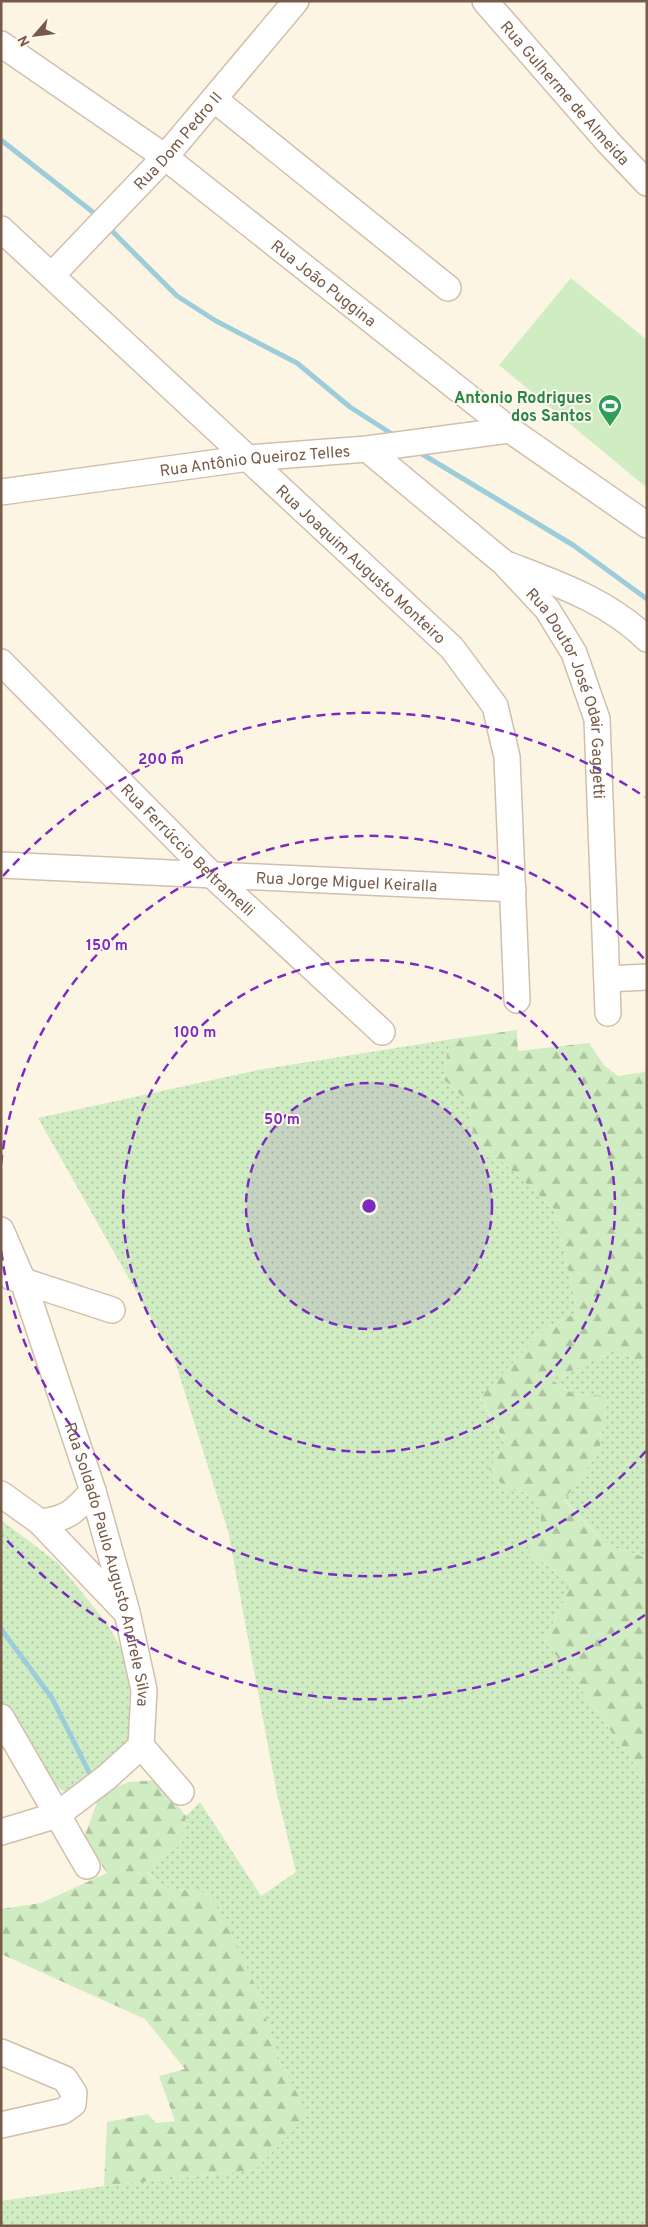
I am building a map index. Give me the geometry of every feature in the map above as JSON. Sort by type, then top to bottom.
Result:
[{"type":"street","name":"Rua Dom Pedro II","points":[[52,275],[165,157],[296,1]]},
{"type":"street","name":"Rua Gulherme de Almeida","points":[[485,1],[608,142],[647,183]]},
{"type":"street","name":"Rua João Puggina","points":[[1,44],[165,157],[510,430],[647,525]]},
{"type":"street","points":[[214,99],[448,288]]},
{"type":"street","name":"Rua Joaquim Augusto Monteiro","points":[[1,229],[452,648],[495,706],[507,756],[517,1000]]},
{"type":"street","name":"Rua Antônio Queiroz Telles","points":[[1,492],[249,458],[367,449],[510,430]]},
{"type":"street","name":"Rua Doutor José Odair Gaggetti","points":[[367,449],[504,563],[547,609],[574,653],[597,719],[608,1013]]},
{"type":"street","points":[[504,563],[586,595],[634,626],[647,639]]},
{"type":"street","name":"Rua Ferrúccio Beltramelli","points":[[1,662],[213,876],[382,1032]]},
{"type":"street","name":"Rua Jorge Miguel Keiralla","points":[[1,865],[513,890]]},
{"type":"street","points":[[607,979],[647,978]]},
{"type":"street","name":"Rua Soldado Paulo Augusto Andrele Silva","points":[[1,1230],[12,1277],[93,1491],[127,1612],[144,1690],[141,1746]]},
{"type":"street","points":[[12,1277],[112,1310]]},
{"type":"street","points":[[40,1522],[59,1520],[77,1509],[93,1491]]},
{"type":"street","points":[[1,1494],[40,1522],[127,1612]]},
{"type":"street","points":[[1,1717],[87,1866]]},
{"type":"street","points":[[1,1832],[57,1815],[107,1777],[141,1746],[181,1792]]},
{"type":"street","points":[[1,2052],[65,2079],[74,2093],[72,2104],[63,2111],[1,2125]]},
{"type":"green space","name":"Antonio Rodrigues dos Santos","points":[[571,278],[647,340],[647,488],[499,365]]},
{"type":"green space","points":[[517,1030],[518,1051],[589,1043],[604,1065],[618,1076],[644,1072],[647,1068],[647,1367],[616,1349],[552,1380],[573,1394],[607,1396],[599,1452],[564,1500],[606,1545],[647,1558],[647,1781],[545,1640],[572,1583],[528,1552],[530,1541],[541,1538],[541,1511],[526,1493],[505,1488],[489,1469],[504,1441],[480,1397],[546,1328],[578,1312],[554,1209],[496,1156],[479,1158],[471,1122],[471,1104],[443,1079],[447,1053],[452,1039]]},
{"type":"green space","points":[[452,1039],[447,1053],[443,1079],[471,1104],[471,1122],[479,1158],[496,1156],[554,1209],[578,1312],[546,1328],[480,1398],[504,1442],[505,1487],[526,1493],[542,1511],[541,1538],[528,1552],[572,1583],[545,1640],[647,1781],[647,2226],[1,2226],[1,2201],[104,2186],[255,2170],[305,2110],[279,2060],[256,1987],[206,1893],[163,1887],[147,1871],[162,1855],[181,1845],[186,1816],[200,1802],[261,1896],[296,1872],[277,1794],[228,1531],[174,1358],[38,1118],[258,1070]]},
{"type":"green space","points":[[616,1349],[647,1367],[647,1558],[606,1545],[564,1499],[599,1452],[607,1396],[573,1394],[552,1380]]},
{"type":"green space","points":[[1,1520],[58,1563],[106,1622],[130,1663],[129,1744],[83,1789],[63,1791],[47,1779],[1,1707]]},
{"type":"green space","points":[[157,1780],[186,1816],[181,1845],[162,1855],[147,1872],[163,1887],[206,1893],[222,1914],[256,1987],[279,2060],[306,2110],[295,2129],[255,2170],[104,2186],[107,2122],[148,2114],[156,2123],[175,2121],[159,2076],[185,2069],[145,2019],[1,1954],[1,1909],[41,1903],[107,1873],[84,1838],[100,1794],[128,1782]]},
{"type":"waterway","points":[[1,140],[94,213]]},
{"type":"waterway","points":[[113,232],[177,296],[216,321],[297,363],[350,407],[392,434]]},
{"type":"waterway","points":[[422,454],[573,545],[647,599]]},
{"type":"waterway","points":[[1,1629],[52,1698],[89,1772]]},
{"type":"place","name":"Antonio Rodrigues dos Santos","points":[[610,427]]}]
